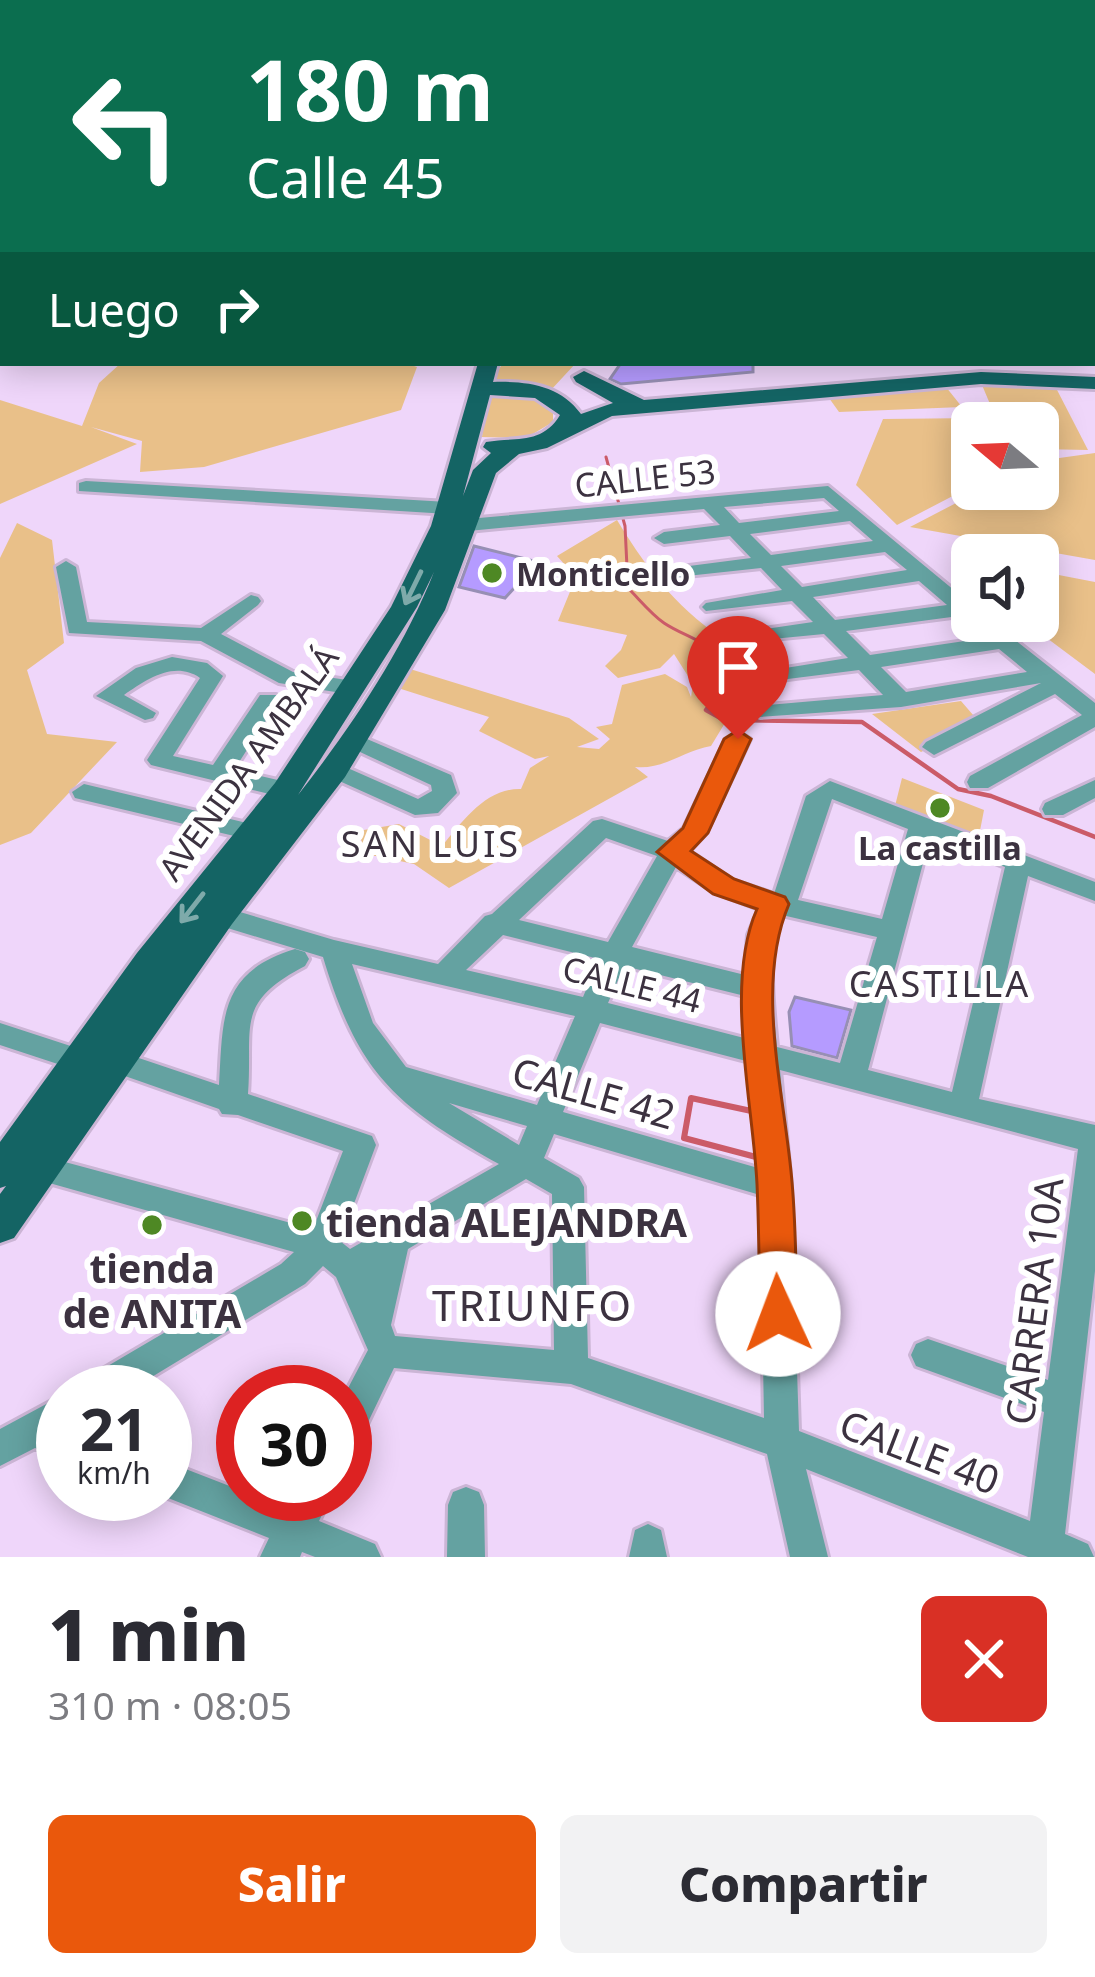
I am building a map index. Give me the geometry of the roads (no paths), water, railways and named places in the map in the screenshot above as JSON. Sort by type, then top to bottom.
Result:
[{"type":"main road","name":"AVENIDA AMBALÁ","points":[[0,1226],[220,916],[334,770],[432,610],[458,516],[467,439],[487,366]]},
{"type":"main road","points":[[467,439],[512,448],[540,443],[566,413],[589,370],[611,396],[634,401]]},
{"type":"main road","points":[[566,413],[634,401],[979,371],[1095,379]]},
{"type":"main road","points":[[478,390],[523,389],[566,413],[961,380],[1095,379]]},
{"type":"main road","name":"AVENIDA AMBALÁ","points":[[0,1172],[79,1060],[286,790],[354,688],[485,470],[512,448]]},
{"type":"street","name":"CALLE 53","points":[[86,487],[458,516],[619,511],[828,492],[854,515]]},
{"type":"street","points":[[707,501],[901,700]]},
{"type":"street","points":[[664,538],[854,515],[951,598]]},
{"type":"street","points":[[666,575],[889,545]]},
{"type":"street","points":[[66,567],[73,624],[206,635],[287,678],[354,688]]},
{"type":"street","points":[[713,608],[922,574]]},
{"type":"street","points":[[206,635],[251,602]]},
{"type":"street","points":[[759,636],[951,617]]},
{"type":"street","points":[[764,678],[1002,642],[1095,716],[979,782]]},
{"type":"street","points":[[146,713],[107,696],[133,674],[178,664],[202,667],[212,676],[159,760],[286,790]]},
{"type":"street","points":[[768,712],[1047,681]]},
{"type":"street","points":[[934,747],[1047,681]]},
{"type":"street","points":[[219,774],[268,700]]},
{"type":"street","points":[[141,1365],[293,1274],[335,1257],[392,1244],[527,1163],[616,952],[672,852],[694,833],[738,739]]},
{"type":"street","points":[[334,770],[415,807],[429,807],[445,794],[442,781],[353,740]]},
{"type":"street","points":[[1054,809],[1095,788]]},
{"type":"street","points":[[809,1557],[782,1442],[775,1186],[758,989],[761,935],[778,905],[818,796],[830,789],[847,792],[1095,892]]},
{"type":"street","points":[[84,792],[251,832]]},
{"type":"street","points":[[851,1077],[922,823]]},
{"type":"street","points":[[442,976],[494,922],[602,827],[672,852],[723,886],[778,905],[889,930]]},
{"type":"street","points":[[963,1106],[1019,861]]},
{"type":"street","name":"CALLE 44","points":[[220,916],[334,950],[592,1010],[1095,1140]]},
{"type":"street","points":[[494,922],[758,989]]},
{"type":"street","points":[[334,950],[360,1027],[391,1075],[448,1123],[568,1187],[571,1368]]},
{"type":"street","points":[[232,1105],[236,1010],[246,988],[266,971],[296,959]]},
{"type":"street","points":[[0,1034],[79,1060]]},
{"type":"street","points":[[115,1061],[232,1105],[362,1145],[335,1257],[380,1338]]},
{"type":"street","name":"CALLE 42","points":[[391,1075],[775,1186]]},
{"type":"street","name":"CARRERA 10A","points":[[1060,1551],[1063,1402],[1095,1140]]},
{"type":"street","points":[[39,1168],[335,1257]]},
{"type":"street","points":[[370,1365],[380,1338],[392,1244]]},
{"type":"street","name":"CALLE 40","points":[[380,1338],[571,1368],[782,1442],[1060,1551]]},
{"type":"street","points":[[928,1355],[1063,1402]]},
{"type":"street","points":[[0,1449],[36,1435]]},
{"type":"street","points":[[192,1489],[297,1526],[362,1557]]},
{"type":"street","points":[[466,1505],[466,1557]]},
{"type":"waterway","points":[[606,457],[625,526],[628,588],[659,619],[722,658],[729,679],[718,694]]},
{"type":"waterway","points":[[720,691],[706,710],[724,720],[862,722],[958,789],[991,796],[1095,837]]},
{"type":"waterway","points":[[691,1098],[756,1112],[756,1157],[684,1138],[691,1098]]},
{"type":"place","name":"Monticello","points":[[492,573]]},
{"type":"place","name":"La castilla","points":[[940,808]]},
{"type":"place","name":"tienda ALEJANDRA","points":[[302,1221]]},
{"type":"place","name":"tienda de ANITA","points":[[152,1225]]},
{"type":"district","name":"SAN LUIS","points":[[431,843]]},
{"type":"district","name":"CASTILLA","points":[[940,983]]},
{"type":"district","name":"TRIUNFO","points":[[533,1304]]}]
